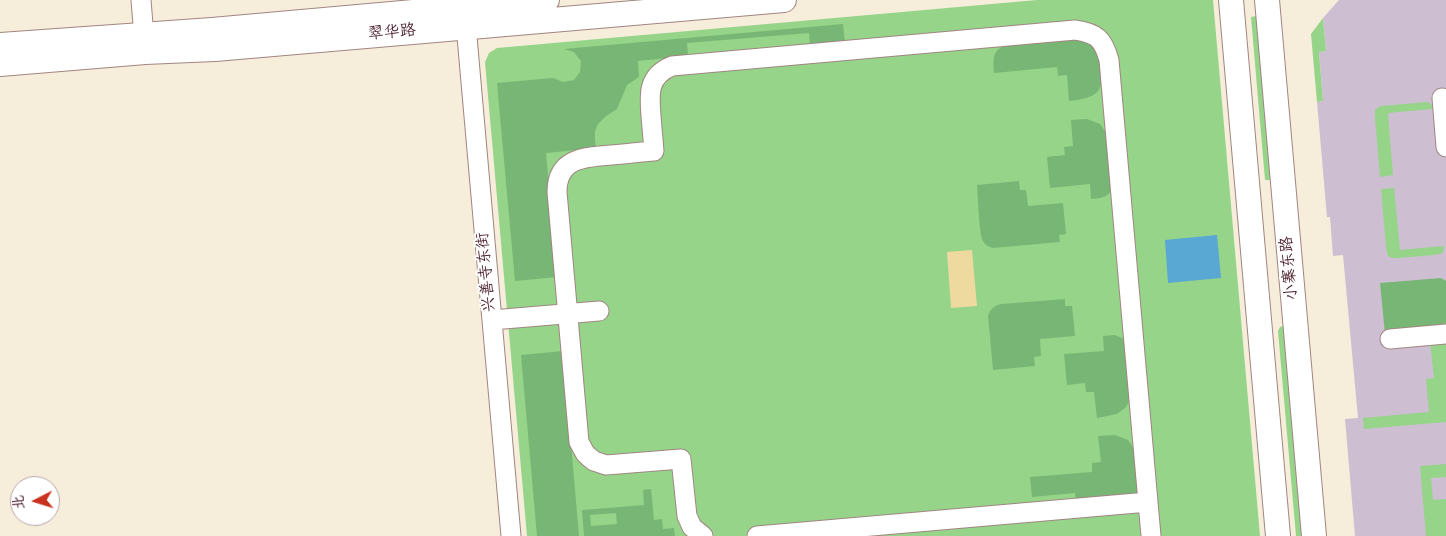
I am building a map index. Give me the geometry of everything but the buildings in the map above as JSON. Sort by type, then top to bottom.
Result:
[{"type":"main road","name":"翠华路","points":[[466,18],[547,0]]},
{"type":"main road","name":"翠华路","points":[[0,64],[232,28],[466,18],[784,0]]},
{"type":"main road","points":[[1231,0],[1278,536]]},
{"type":"main road","name":"小寨东路","points":[[1267,0],[1314,536]]},
{"type":"main road","name":"翠华路","points":[[0,45],[145,43]]},
{"type":"street","points":[[141,0],[145,43]]},
{"type":"street","name":"兴善寺东街","points":[[466,18],[511,536]]},
{"type":"street","points":[[703,536],[692,527],[687,516],[681,459],[606,465],[594,461],[585,453],[579,442],[557,192],[560,174],[568,164],[580,158],[654,151],[650,94],[653,82],[666,69],[678,65],[1075,30],[1088,32],[1098,38],[1106,48],[1109,60],[1151,536]]},
{"type":"street","points":[[1442,98],[1446,147]]},
{"type":"street","points":[[492,320],[599,311]]},
{"type":"street","points":[[1390,339],[1446,334]]},
{"type":"street","points":[[757,536],[1148,502]]},
{"type":"shaded area","points":[[1339,0],[1446,0],[1446,536],[1355,536],[1345,419],[1358,418],[1343,255],[1333,256],[1330,217],[1327,217],[1317,102],[1323,101],[1319,52],[1326,51],[1323,18]]},
{"type":"green space","points":[[1037,0],[1213,0],[1260,536],[527,536],[485,62],[489,53],[497,48]]},
{"type":"green space","points":[[1257,16],[1271,180],[1265,180],[1251,17]]},
{"type":"green space","points":[[1323,18],[1326,51],[1319,52],[1323,101],[1317,102],[1311,34]]},
{"type":"green space","points":[[843,24],[845,43],[810,46],[809,33],[687,43],[688,56],[638,61],[639,77],[627,85],[617,109],[598,124],[595,131],[596,148],[546,153],[557,277],[515,281],[497,83],[553,78],[563,82],[574,80],[580,72],[581,61],[574,52],[564,49]]},
{"type":"green space","points":[[1085,39],[1099,52],[1100,87],[1091,96],[1069,101],[1067,75],[1058,76],[1057,67],[994,73],[996,53],[1005,45]]},
{"type":"green space","points":[[1428,102],[1432,105],[1432,109],[1388,113],[1393,175],[1380,177],[1375,110],[1380,106]]},
{"type":"green space","points":[[1087,119],[1100,124],[1107,134],[1112,187],[1107,195],[1101,198],[1091,199],[1090,184],[1050,188],[1047,157],[1065,155],[1064,147],[1073,146],[1071,120]]},
{"type":"green space","points":[[1019,181],[1020,190],[1026,190],[1028,206],[1063,203],[1066,234],[1059,235],[1060,242],[993,248],[987,246],[984,242],[981,231],[977,185]]},
{"type":"green space","points":[[1394,188],[1400,250],[1444,246],[1443,253],[1398,258],[1388,256],[1381,189]]},
{"type":"green space","points":[[1441,278],[1446,281],[1446,329],[1385,334],[1380,283]]},
{"type":"green space","points":[[1065,299],[1065,306],[1072,306],[1075,336],[1040,339],[1041,356],[1034,357],[1035,366],[993,370],[988,316],[993,308],[1002,304]]},
{"type":"green space","points":[[1280,327],[1287,327],[1308,536],[1296,536],[1278,331]]},
{"type":"green space","points":[[1115,335],[1122,338],[1126,343],[1129,402],[1117,414],[1097,418],[1094,392],[1086,392],[1085,383],[1067,385],[1064,354],[1104,351],[1103,336]]},
{"type":"green space","points":[[1446,340],[1446,422],[1364,429],[1363,418],[1429,412],[1426,379],[1434,378],[1430,342]]},
{"type":"green space","points":[[563,351],[579,536],[537,536],[521,355]]},
{"type":"green space","points":[[1115,435],[1128,440],[1135,450],[1140,496],[1076,502],[1075,493],[1032,497],[1030,477],[1092,472],[1092,463],[1101,462],[1098,436]]},
{"type":"green space","points":[[1446,464],[1446,477],[1431,478],[1433,500],[1446,499],[1446,536],[1426,536],[1420,466]]},
{"type":"green space","points":[[651,489],[654,520],[662,519],[663,529],[674,528],[675,536],[584,536],[582,510],[644,505],[643,490]],"holes":[[[616,513],[617,524],[591,526],[590,515]]]},
{"type":"sand","points":[[972,250],[977,306],[951,308],[947,252]]},
{"type":"water","points":[[1217,235],[1221,278],[1168,283],[1165,240]]}]
